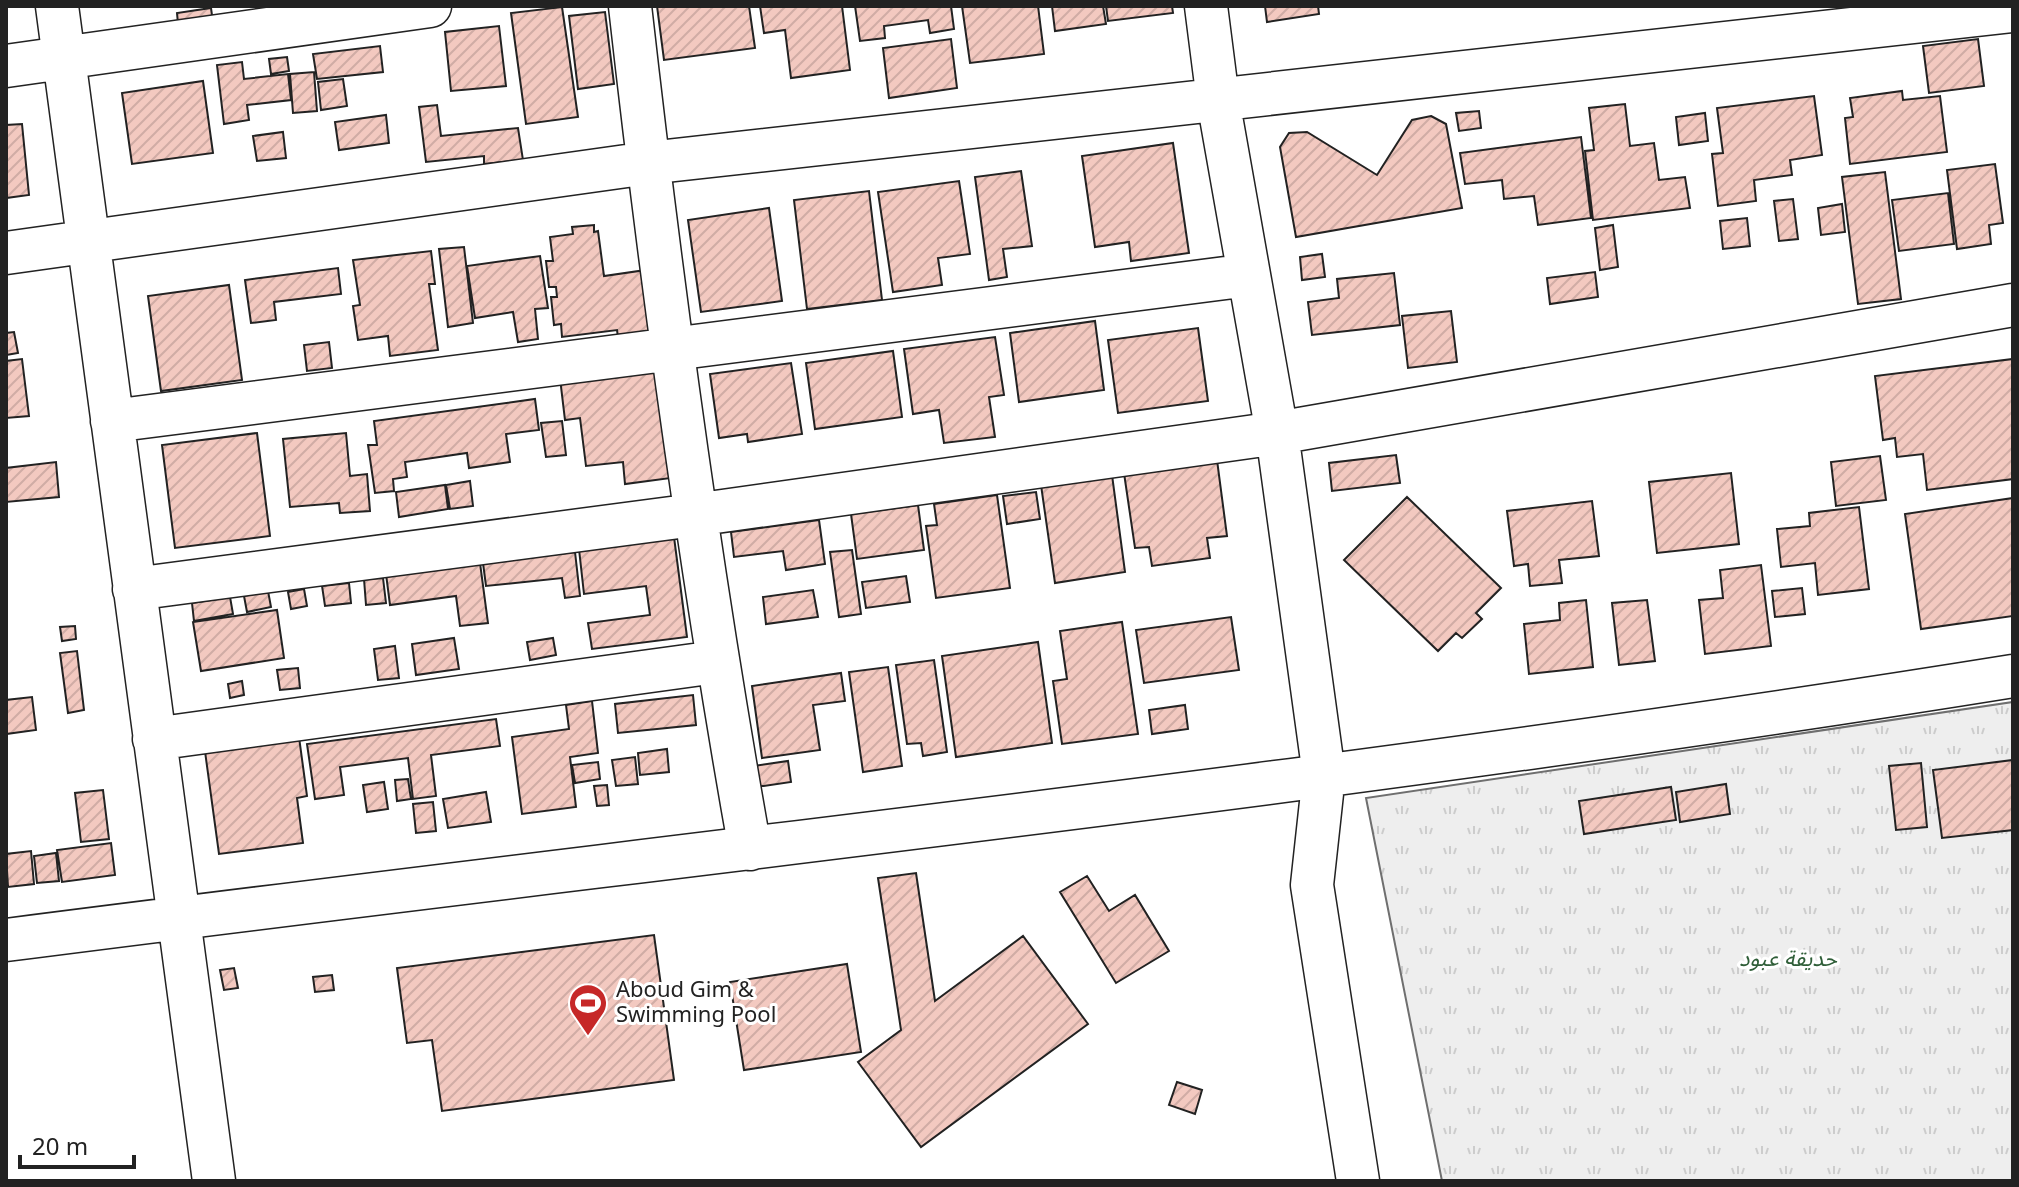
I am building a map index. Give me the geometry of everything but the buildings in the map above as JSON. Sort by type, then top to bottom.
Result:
[{"type":"street","points":[[57,6],[214,1181]]},
{"type":"street","points":[[6,66],[430,6]]},
{"type":"street","points":[[630,6],[694,515],[716,662],[750,849]]},
{"type":"street","points":[[1206,6],[1218,100],[1277,433],[1324,775],[1312,885],[1358,1181]]},
{"type":"street","points":[[6,253],[648,163],[2013,11]]},
{"type":"street","points":[[112,421],[1249,275]]},
{"type":"street","points":[[134,589],[694,515],[1277,433],[2013,305]]},
{"type":"street","points":[[154,739],[716,662]]},
{"type":"street","points":[[6,940],[1324,775],[1812,708],[2013,676]]},
{"type":"green space","name":"حديقة عبود","points":[[2013,702],[2013,1181],[1442,1181],[1366,798]]},
{"type":"place","name":"Aboud Gim & Swimming Pool","points":[[588,1037]]}]
